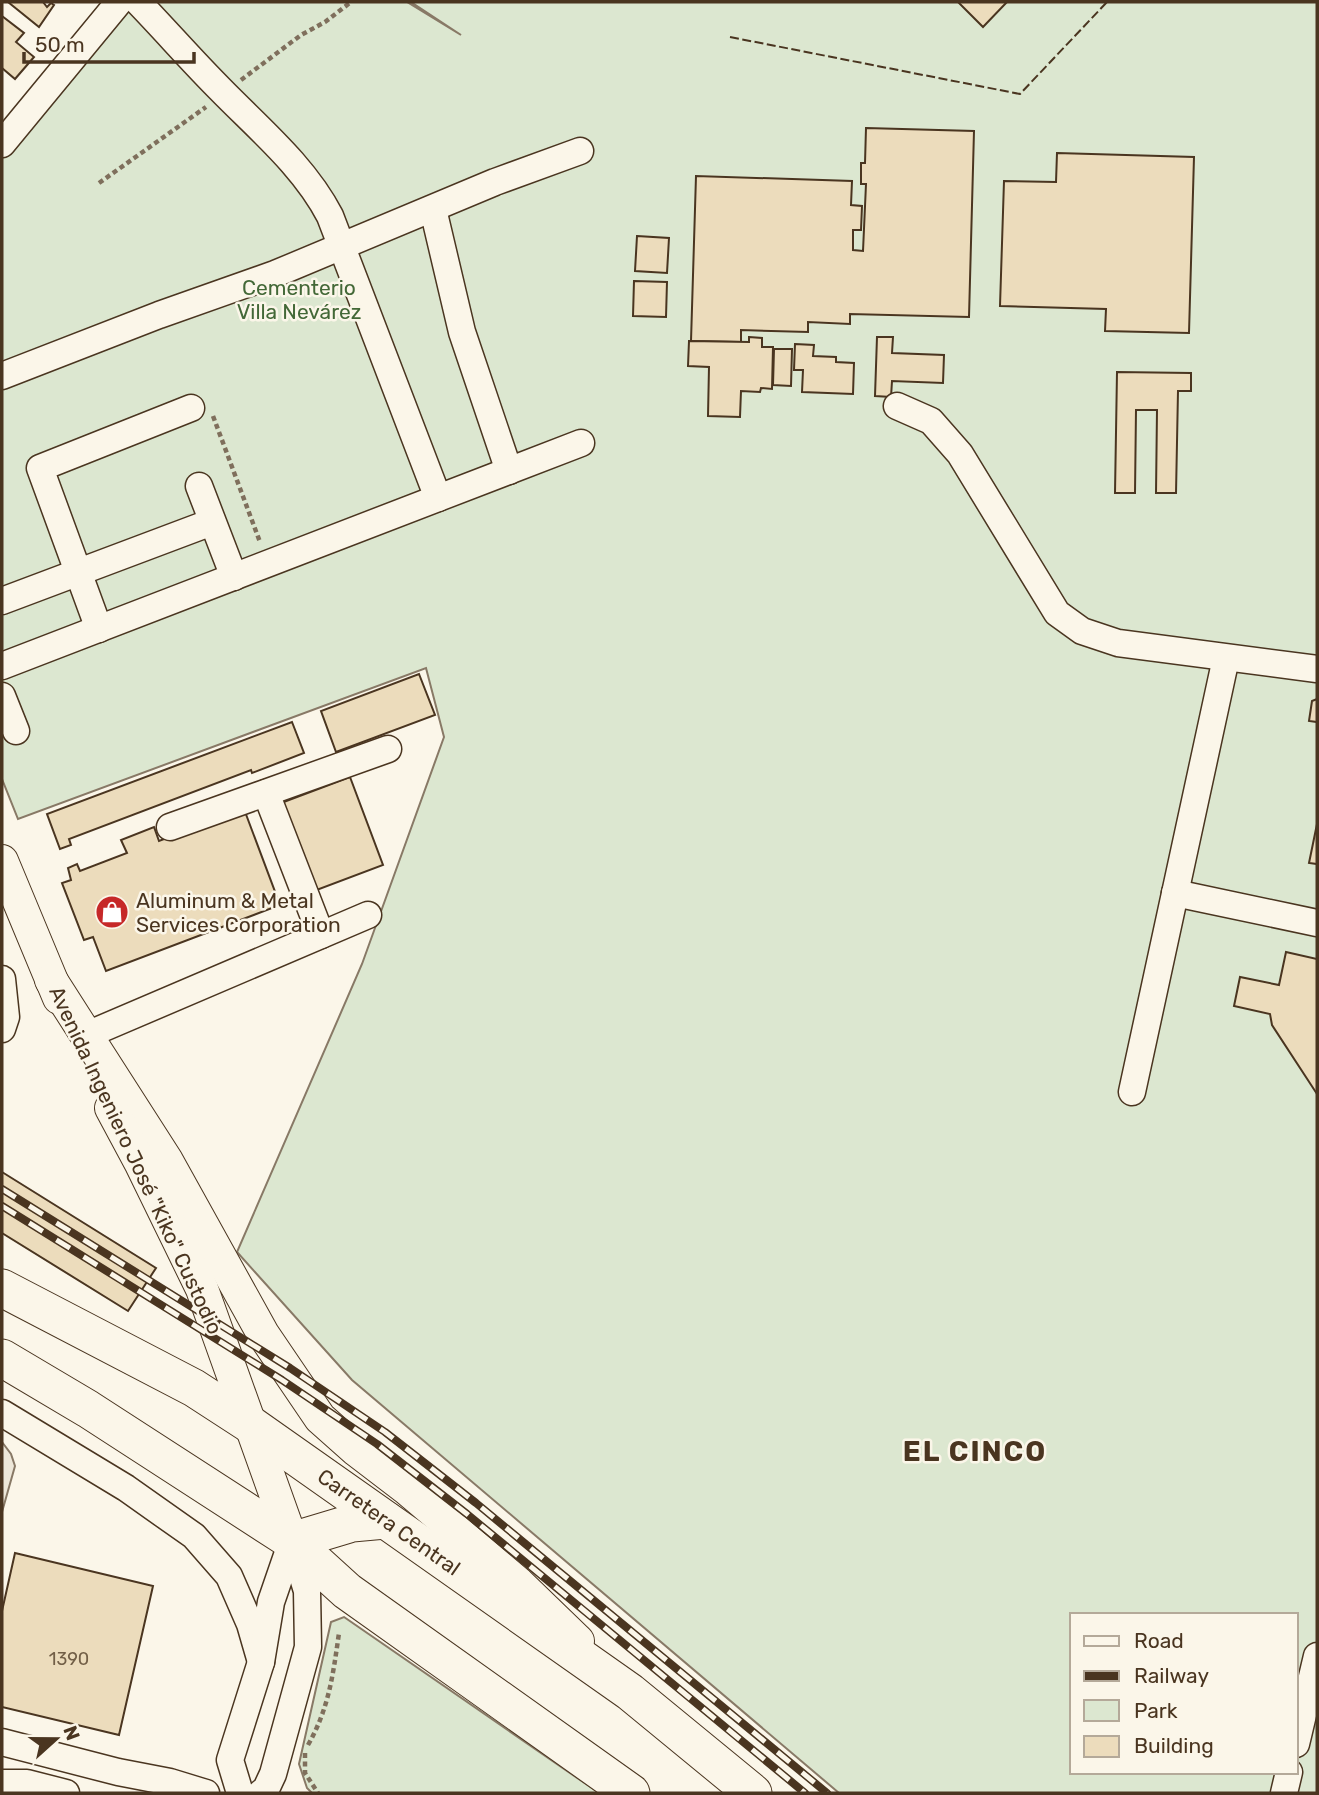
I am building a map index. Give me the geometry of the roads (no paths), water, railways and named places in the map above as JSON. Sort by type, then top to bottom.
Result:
[{"type":"highway","name":"Carretera Central","points":[[2,1288],[194,1388],[251,1425],[630,1692],[753,1793]]},
{"type":"highway","points":[[2,1358],[88,1409],[292,1541],[347,1591],[631,1793]]},
{"type":"highway","points":[[292,1541],[352,1523],[385,1520]]},
{"type":"main road","name":"Avenida Ingeniero José \"Kiko\" Custodio","points":[[2,861],[89,1067],[141,1164],[202,1289],[292,1541]]},
{"type":"main road","points":[[51,980],[167,1161],[263,1334],[320,1418],[519,1583],[630,1692]]},
{"type":"street","points":[[2,144],[120,2]]},
{"type":"street","points":[[138,2],[251,118],[318,192],[330,216],[438,498]]},
{"type":"street","points":[[2,376],[342,247],[495,182],[580,151]]},
{"type":"street","points":[[433,209],[461,332],[509,471]]},
{"type":"street","points":[[897,406],[931,421],[960,454],[1056,612],[1082,631],[1118,643],[1317,669]]},
{"type":"street","points":[[99,629],[40,468],[202,411]]},
{"type":"street","points":[[2,666],[580,443]]},
{"type":"street","points":[[199,486],[234,577]]},
{"type":"street","points":[[2,601],[212,522]]},
{"type":"street","points":[[1132,1092],[1226,658]]},
{"type":"street","points":[[2,696],[16,731]]},
{"type":"street","points":[[170,827],[387,749]]},
{"type":"street","points":[[266,793],[321,935]]},
{"type":"street","points":[[1175,893],[1317,923]]},
{"type":"street","points":[[87,1035],[368,915]]},
{"type":"street","points":[[2,983],[6,1017],[2,1029]]},
{"type":"street","points":[[2,1413],[126,1488],[194,1536],[229,1576],[250,1624],[261,1662]]},
{"type":"street","points":[[240,1793],[230,1760],[261,1662],[271,1602],[292,1541]]},
{"type":"street","points":[[261,1793],[273,1774],[308,1647],[307,1591],[292,1541]]},
{"type":"street","points":[[1298,1736],[1317,1656]]},
{"type":"street","points":[[2,1742],[206,1793]]},
{"type":"street","points":[[1284,1793],[1289,1774]]},
{"type":"street","points":[[2,1783],[27,1783],[66,1793]]},
{"type":"railway","points":[[2,1189],[290,1368],[385,1432],[476,1503],[827,1793]]},
{"type":"railway","points":[[2,1206],[282,1380],[377,1444],[467,1514],[805,1793]]},
{"type":"place","name":"Aluminum & Metal Services Corporation","points":[[112,912]]},
{"type":"district","name":"EL CINCO","points":[[975,1451]]},
{"type":"park label","name":"Cementerio Villa Nevárez","points":[[299,299]]}]
